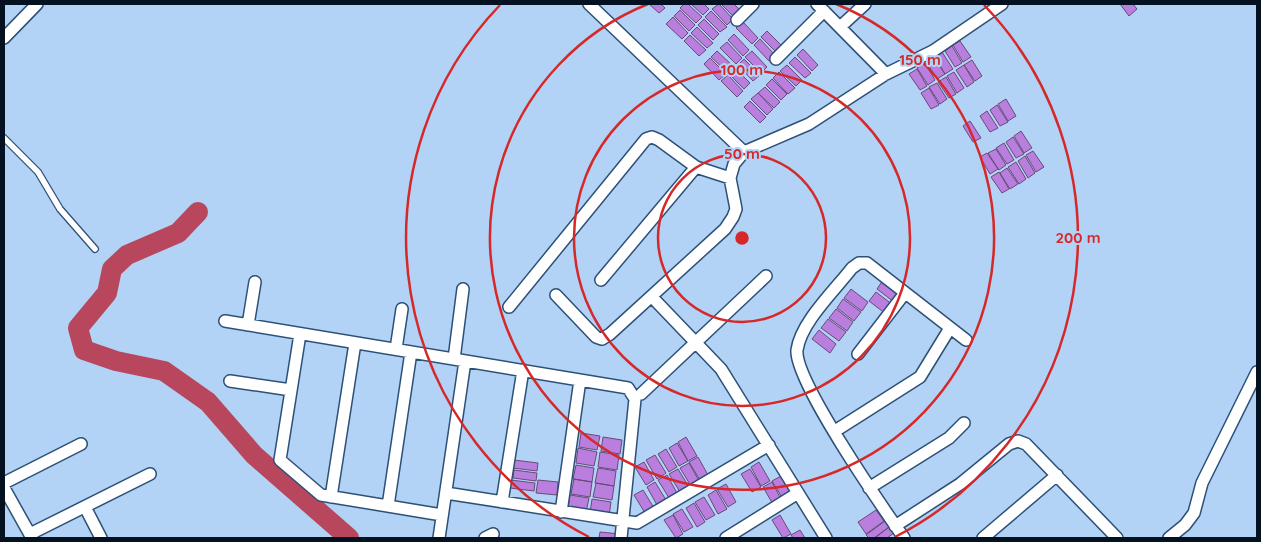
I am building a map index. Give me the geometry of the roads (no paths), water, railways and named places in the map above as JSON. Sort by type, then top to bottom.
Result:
[{"type":"street","points":[[4,38],[37,4]]},
{"type":"street","points":[[589,4],[744,152]]},
{"type":"street","points":[[737,20],[753,4]]},
{"type":"street","points":[[840,27],[864,4]]},
{"type":"street","points":[[556,295],[591,334],[602,339],[652,297],[725,229],[734,217],[736,209],[730,178],[734,164],[744,152],[809,124],[886,74],[933,51],[1002,4]]},
{"type":"street","points":[[776,59],[821,8],[886,74]]},
{"type":"street","points":[[509,307],[646,139],[652,137],[659,140],[696,167],[730,178]]},
{"type":"street","points":[[601,280],[696,167]]},
{"type":"street","points":[[904,538],[869,488],[811,391],[800,366],[797,352],[801,336],[811,320],[852,268],[859,263],[867,263],[966,340]]},
{"type":"street","points":[[641,394],[766,276]]},
{"type":"street","points":[[248,325],[255,282]]},
{"type":"street","points":[[439,538],[446,493],[460,360],[463,289]]},
{"type":"street","points":[[858,354],[905,293]]},
{"type":"street","points":[[652,297],[696,342],[735,389],[826,538]]},
{"type":"street","points":[[396,350],[402,309]]},
{"type":"street","points":[[225,321],[628,388],[635,399],[621,538]]},
{"type":"street","points":[[835,431],[920,377],[950,328]]},
{"type":"street","points":[[300,334],[280,460],[321,495],[442,515]]},
{"type":"street","points":[[331,497],[355,343]]},
{"type":"street","points":[[388,506],[411,352]]},
{"type":"street","points":[[502,502],[523,370]]},
{"type":"street","points":[[1170,538],[1190,519],[1198,501],[1202,483],[1257,372]]},
{"type":"street","points":[[561,512],[580,380]]},
{"type":"street","points":[[230,381],[291,390]]},
{"type":"street","points":[[869,488],[949,438],[964,423]]},
{"type":"street","points":[[896,526],[960,484],[1009,444],[1018,441],[1026,444],[1117,538]]},
{"type":"street","points":[[4,483],[81,444]]},
{"type":"street","points":[[446,493],[636,523],[769,445]]},
{"type":"street","points":[[4,488],[31,536],[150,474]]},
{"type":"street","points":[[985,538],[1057,475]]},
{"type":"street","points":[[726,538],[798,493]]},
{"type":"street","points":[[84,507],[101,538]]},
{"type":"lane","points":[[4,138],[38,172],[60,209],[95,248]]},
{"type":"waterway","points":[[198,212],[178,233],[127,255],[112,269],[107,293],[78,328],[84,350],[116,361],[164,371],[208,402],[254,455],[349,538]]}]
